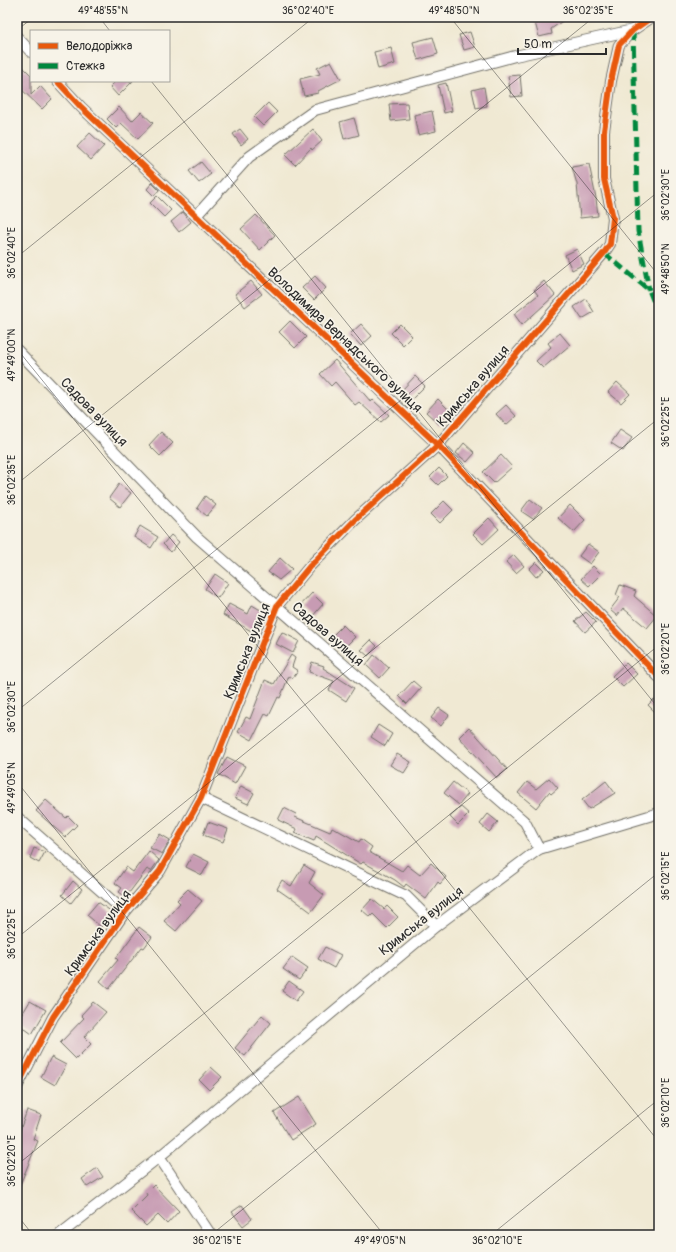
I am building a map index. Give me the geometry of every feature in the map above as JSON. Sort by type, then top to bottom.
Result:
[{"type":"street","points":[[196,216],[249,157],[315,110],[515,56],[632,30],[652,17]]},
{"type":"street","name":"Кримська вулиця","points":[[17,1087],[53,1017],[125,912],[160,871],[201,798],[277,606],[310,566],[355,520],[438,445],[604,253],[610,244],[613,218],[604,179],[604,131],[611,81],[619,45],[632,30]]},
{"type":"street","points":[[17,37],[30,51]]},
{"type":"street","name":"Володимира Вернадського вулиця","points":[[58,82],[81,107],[438,445],[659,677]]},
{"type":"street","name":"Садова вулиця","points":[[17,350],[197,537],[525,822],[539,849]]},
{"type":"street","points":[[201,798],[406,896],[436,926]]},
{"type":"street","name":"Кримська вулиця","points":[[59,1235],[159,1157],[436,926],[539,849],[659,813]]},
{"type":"street","points":[[17,817],[125,912]]},
{"type":"street","points":[[159,1157],[211,1235]]},
{"type":"building","points":[[540,17],[568,17],[551,29],[552,34],[539,37],[534,19]]},
{"type":"building","points":[[470,32],[475,47],[464,50],[459,35]]},
{"type":"building","points":[[433,37],[438,54],[418,60],[413,42]]},
{"type":"building","points":[[391,48],[395,64],[378,69],[374,52]]},
{"type":"building","points":[[17,61],[30,74],[31,95],[40,86],[52,99],[42,109],[17,85]]},
{"type":"building","points":[[331,61],[341,79],[318,91],[318,93],[304,96],[300,79],[320,74],[317,68]]},
{"type":"building","points":[[520,75],[522,96],[511,97],[508,76]]},
{"type":"building","points":[[115,82],[132,82],[118,96],[110,87]]},
{"type":"building","points":[[446,83],[452,111],[444,113],[438,85]]},
{"type":"building","points":[[484,87],[487,106],[476,108],[472,90]]},
{"type":"building","points":[[268,103],[277,112],[263,126],[254,117]]},
{"type":"building","points":[[407,103],[409,119],[391,121],[389,104]]},
{"type":"building","points":[[119,107],[132,121],[141,112],[153,123],[138,139],[121,123],[116,128],[107,119]]},
{"type":"building","points":[[432,111],[436,131],[418,135],[414,115]]},
{"type":"building","points":[[354,118],[359,135],[344,139],[340,122]]},
{"type":"building","points":[[240,129],[248,139],[241,145],[233,134]]},
{"type":"building","points":[[313,129],[322,141],[312,150],[311,148],[295,165],[285,155]]},
{"type":"building","points":[[90,133],[104,146],[91,160],[77,147]]},
{"type":"building","points":[[201,162],[211,174],[199,183],[189,171]]},
{"type":"building","points":[[589,164],[598,216],[580,218],[577,184],[572,167]]},
{"type":"building","points":[[152,183],[159,190],[154,196],[147,189]]},
{"type":"building","points":[[157,196],[171,210],[164,217],[150,203]]},
{"type":"building","points":[[183,212],[191,222],[179,232],[171,222]]},
{"type":"building","points":[[256,215],[275,235],[260,250],[241,229]]},
{"type":"building","points":[[577,249],[584,264],[572,270],[565,255]]},
{"type":"building","points":[[315,276],[326,288],[314,300],[302,288]]},
{"type":"building","points":[[251,281],[262,294],[245,307],[235,294]]},
{"type":"building","points":[[544,281],[555,295],[522,325],[514,314],[538,295],[534,290]]},
{"type":"building","points":[[586,299],[594,312],[582,319],[574,307]]},
{"type":"building","points":[[290,321],[306,337],[295,348],[279,332]]},
{"type":"building","points":[[361,324],[372,336],[361,346],[350,334]]},
{"type":"building","points":[[400,324],[412,336],[403,345],[391,333]]},
{"type":"building","points":[[560,333],[570,345],[543,368],[536,361],[551,347],[548,343]]},
{"type":"building","points":[[335,360],[371,402],[373,400],[389,415],[381,422],[359,402],[355,405],[335,382],[331,386],[320,374]]},
{"type":"building","points":[[415,376],[425,386],[412,399],[402,390]]},
{"type":"building","points":[[617,382],[630,394],[621,403],[608,392]]},
{"type":"building","points":[[438,399],[450,411],[439,424],[426,412]]},
{"type":"building","points":[[506,405],[516,416],[506,425],[496,414]]},
{"type":"building","points":[[620,430],[632,438],[623,451],[611,443]]},
{"type":"building","points":[[161,432],[173,443],[160,456],[149,445]]},
{"type":"building","points":[[464,443],[475,453],[467,462],[456,453]]},
{"type":"building","points":[[501,455],[512,467],[494,483],[483,472]]},
{"type":"building","points":[[439,468],[447,476],[438,485],[430,477]]},
{"type":"building","points":[[119,484],[131,493],[120,507],[109,498]]},
{"type":"building","points":[[205,496],[216,505],[207,516],[197,508]]},
{"type":"building","points":[[530,499],[542,508],[533,519],[521,511]]},
{"type":"building","points":[[444,501],[453,510],[440,523],[431,514]]},
{"type":"building","points":[[570,505],[585,520],[574,532],[558,518]]},
{"type":"building","points":[[489,518],[499,529],[483,544],[473,534]]},
{"type":"building","points":[[140,526],[158,537],[151,548],[134,537]]},
{"type":"building","points":[[171,535],[179,542],[171,552],[163,544]]},
{"type":"building","points":[[588,544],[599,552],[590,564],[579,556]]},
{"type":"building","points":[[514,555],[524,566],[516,573],[506,562]]},
{"type":"building","points":[[280,558],[292,569],[279,580],[268,572]]},
{"type":"building","points":[[536,562],[544,570],[536,577],[529,569]]},
{"type":"building","points":[[593,566],[601,574],[589,586],[581,579]]},
{"type":"building","points":[[215,574],[228,583],[218,598],[205,589]]},
{"type":"building","points":[[620,585],[636,591],[634,596],[657,616],[647,628],[623,608],[617,616],[610,610],[620,597],[616,595]]},
{"type":"building","points":[[312,593],[323,604],[312,617],[300,606]]},
{"type":"building","points":[[229,604],[248,614],[252,605],[264,612],[253,632],[223,615]]},
{"type":"building","points":[[586,612],[596,622],[585,632],[575,621]]},
{"type":"building","points":[[343,625],[355,637],[344,648],[332,636]]},
{"type":"building","points":[[282,632],[299,641],[293,653],[276,644]]},
{"type":"building","points":[[371,640],[377,646],[368,656],[361,650]]},
{"type":"building","points":[[291,655],[295,658],[292,667],[298,671],[293,678],[289,676],[280,698],[278,697],[269,716],[265,714],[252,740],[238,732],[246,717],[250,719],[265,680],[274,684]]},
{"type":"building","points":[[374,655],[389,668],[380,678],[366,665]]},
{"type":"building","points":[[312,662],[324,666],[323,668],[354,688],[346,701],[329,690],[334,681],[309,672]]},
{"type":"building","points":[[626,663],[637,674],[623,687],[612,676]]},
{"type":"building","points":[[413,681],[421,688],[407,704],[399,696]]},
{"type":"building","points":[[654,699],[659,703],[659,716],[648,705]]},
{"type":"building","points":[[439,708],[449,715],[441,726],[431,718]]},
{"type":"building","points":[[378,725],[392,734],[385,746],[371,737]]},
{"type":"building","points":[[469,727],[507,769],[497,778],[459,737]]},
{"type":"building","points":[[397,754],[411,762],[404,773],[390,765]]},
{"type":"building","points":[[227,757],[245,766],[235,784],[218,774]]},
{"type":"building","points":[[549,778],[558,788],[551,794],[549,792],[536,808],[518,793],[527,782],[536,789]]},
{"type":"building","points":[[606,781],[615,793],[589,809],[582,800]]},
{"type":"building","points":[[453,782],[468,794],[459,805],[444,793]]},
{"type":"building","points":[[241,786],[254,793],[248,804],[235,798]]},
{"type":"building","points":[[46,800],[66,818],[68,816],[77,825],[65,837],[36,811]]},
{"type":"building","points":[[461,807],[469,814],[458,825],[450,817]]},
{"type":"building","points":[[284,808],[296,814],[295,817],[330,832],[332,827],[359,842],[361,839],[372,847],[369,852],[402,871],[407,865],[420,875],[431,863],[446,877],[440,884],[438,882],[426,899],[406,884],[404,887],[395,880],[363,862],[361,864],[316,836],[314,841],[295,833],[297,829],[278,820]]},
{"type":"building","points":[[488,814],[498,822],[489,832],[480,824]]},
{"type":"building","points":[[208,822],[228,829],[223,842],[203,835]]},
{"type":"building","points":[[160,834],[170,840],[162,854],[150,848]]},
{"type":"building","points":[[34,848],[45,852],[39,863],[30,858]]},
{"type":"building","points":[[149,851],[159,860],[151,871],[147,869],[126,897],[119,892],[122,888],[115,883],[126,867],[133,872]]},
{"type":"building","points":[[193,854],[209,862],[202,875],[186,867]]},
{"type":"building","points":[[304,865],[315,872],[309,883],[324,895],[311,912],[291,897],[290,898],[277,889],[282,880],[291,886]]},
{"type":"building","points":[[73,881],[82,889],[71,903],[62,895]]},
{"type":"building","points":[[188,889],[202,901],[176,931],[164,921],[180,903],[177,900]]},
{"type":"building","points":[[372,899],[384,909],[387,906],[398,917],[387,928],[373,914],[370,917],[362,910]]},
{"type":"building","points":[[98,902],[112,912],[101,927],[87,915]]},
{"type":"building","points":[[139,927],[152,937],[144,948],[142,947],[109,989],[100,981],[118,960],[116,958]]},
{"type":"building","points":[[325,947],[341,955],[334,968],[318,959]]},
{"type":"building","points":[[292,957],[308,968],[299,980],[283,969]]},
{"type":"building","points":[[289,981],[303,991],[296,1001],[282,991]]},
{"type":"building","points":[[30,1001],[46,1010],[32,1034],[17,1023]]},
{"type":"building","points":[[93,1002],[106,1012],[84,1037],[91,1044],[76,1059],[60,1043],[84,1018],[81,1015]]},
{"type":"building","points":[[262,1015],[271,1023],[245,1056],[235,1048]]},
{"type":"building","points":[[51,1057],[66,1065],[55,1085],[41,1077]]},
{"type":"building","points":[[211,1067],[222,1077],[209,1090],[199,1080]]},
{"type":"building","points":[[299,1097],[316,1124],[291,1140],[274,1113]]},
{"type":"building","points":[[27,1110],[41,1115],[33,1139],[38,1141],[17,1192],[17,1133],[19,1133]]},
{"type":"building","points":[[97,1168],[103,1177],[87,1187],[82,1179]]},
{"type":"building","points":[[154,1185],[179,1211],[167,1224],[158,1215],[146,1226],[131,1211],[147,1195],[146,1193]]},
{"type":"building","points":[[242,1205],[252,1219],[243,1226],[232,1212]]},
{"type":"marked path","points":[[633,31],[638,231],[649,290]]},
{"type":"marked path","points":[[604,253],[649,290],[659,315]]},
{"type":"cycle path","points":[[17,1087],[53,1017],[125,912],[160,871],[201,798],[277,606],[310,566],[355,520],[438,445],[604,253],[610,244],[613,218],[604,179],[604,131],[611,81],[619,45],[633,30],[652,17]]},
{"type":"cycle path","points":[[58,82],[81,107],[438,445],[659,677]]}]
